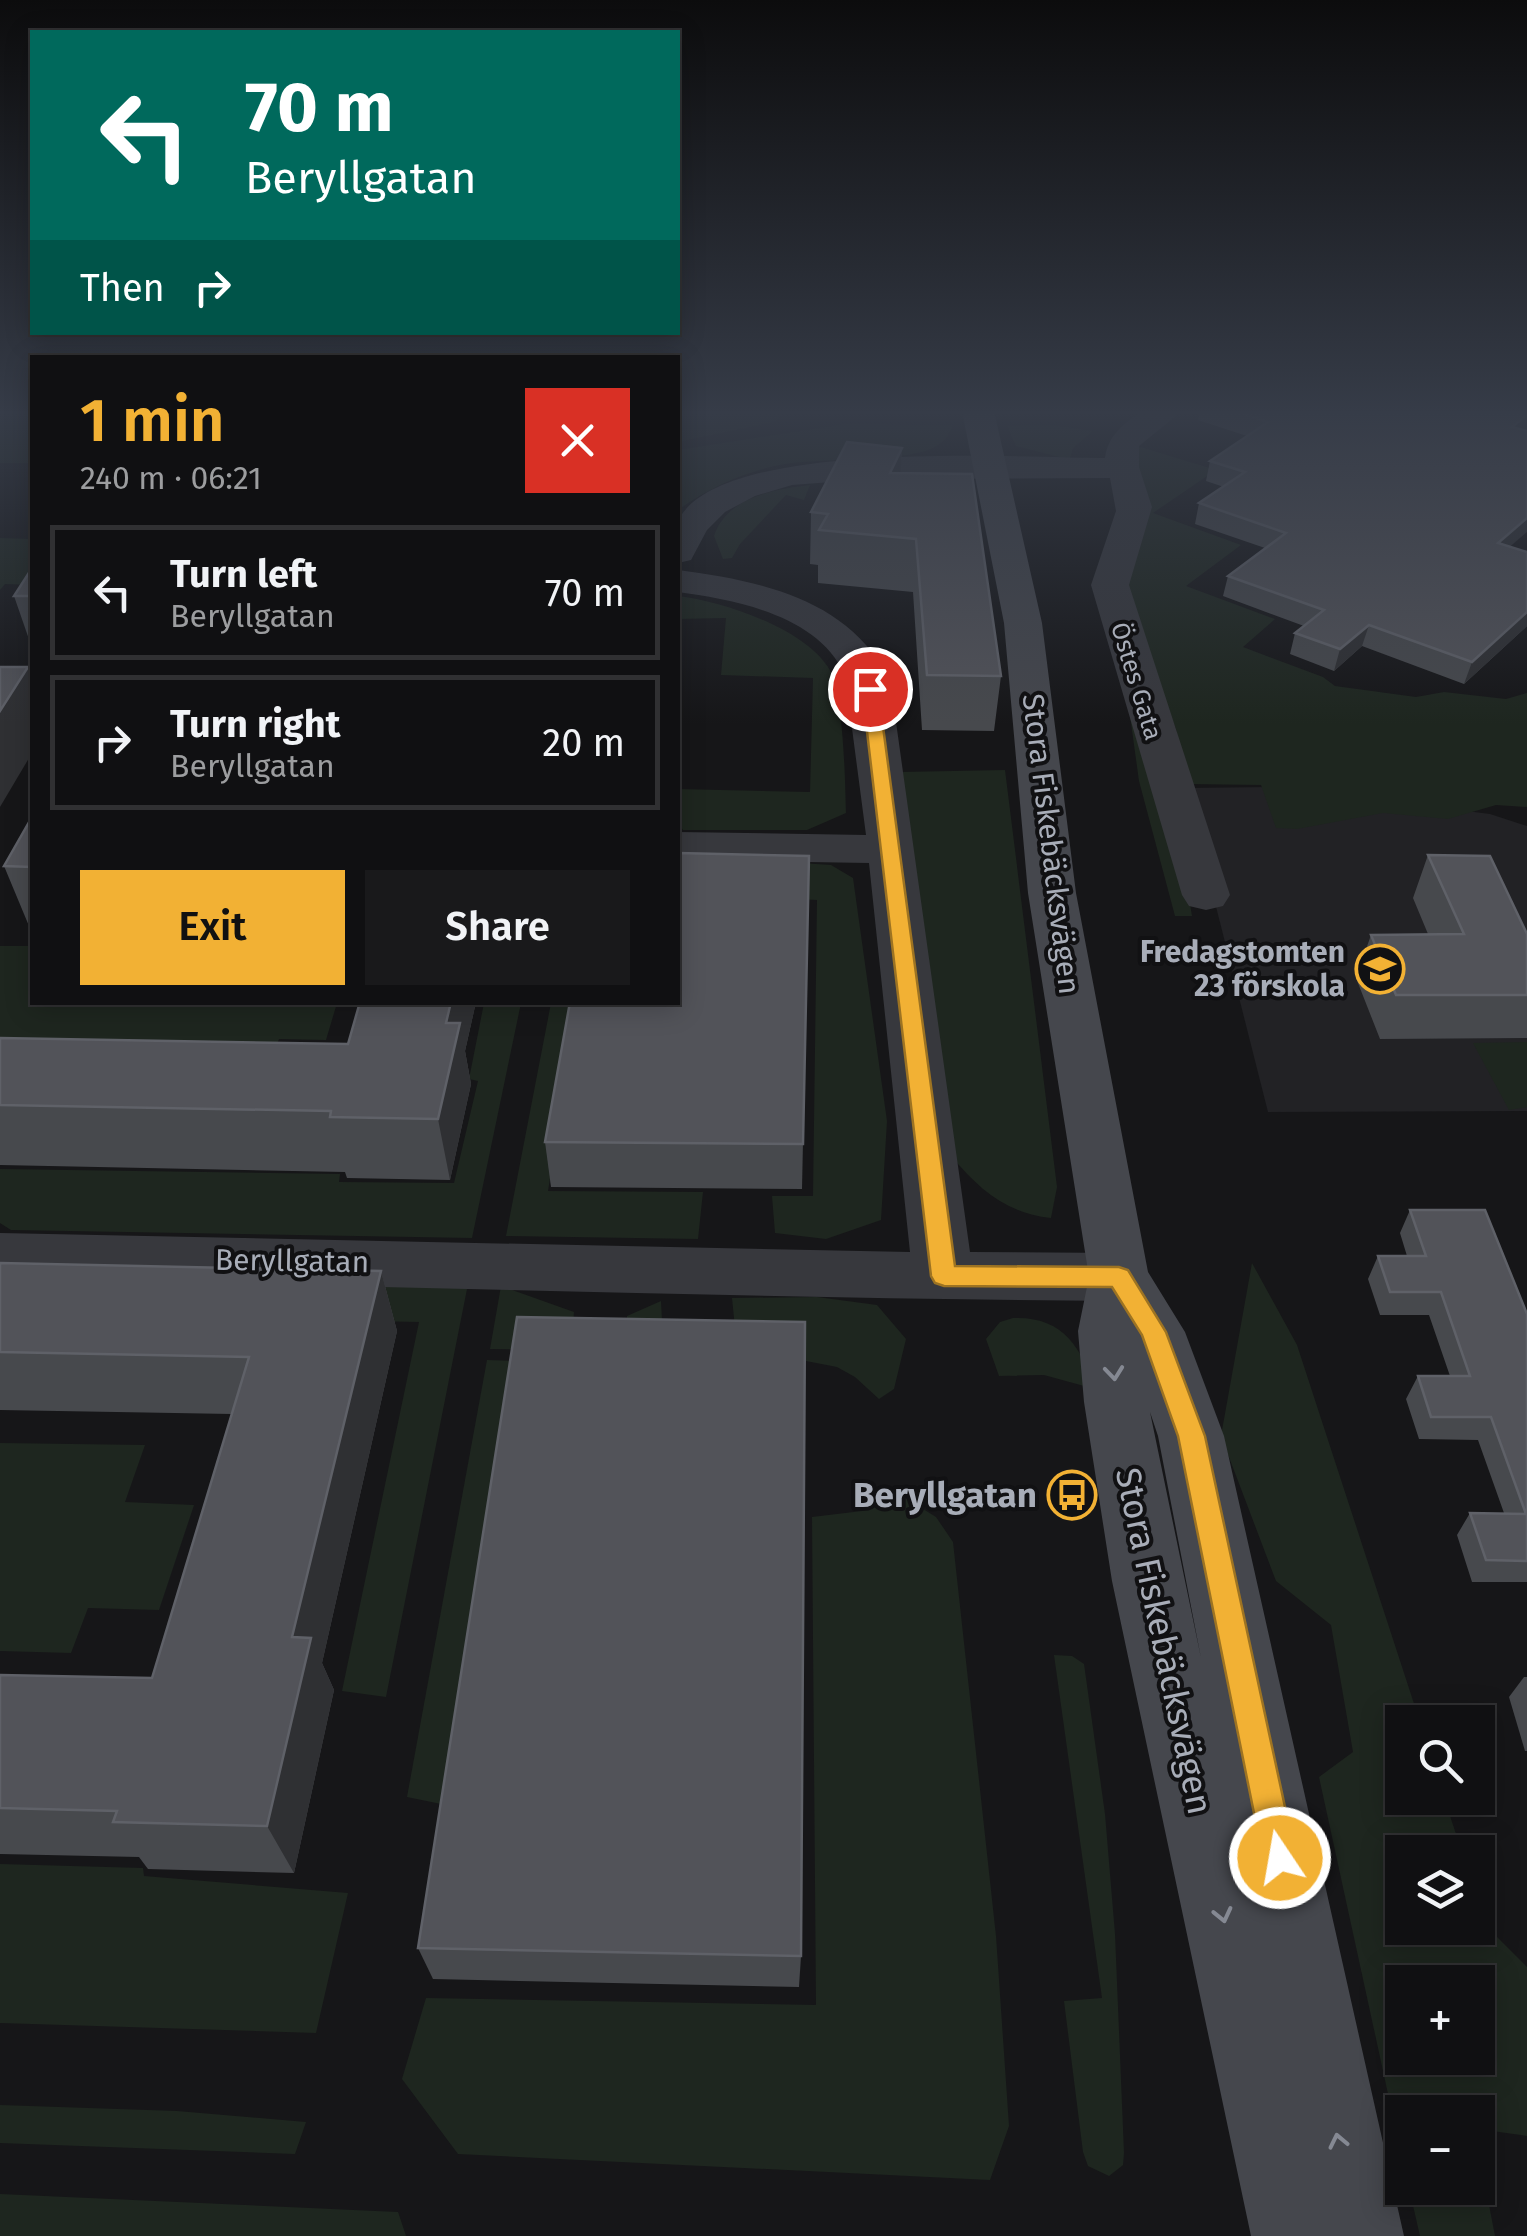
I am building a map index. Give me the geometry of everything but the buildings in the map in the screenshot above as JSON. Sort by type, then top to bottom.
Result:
[{"type":"street","points":[[680,547],[701,515]]},
{"type":"street","name":"Stora Fiskebäcksvägen","points":[[1000,515],[1023,624],[1052,894],[1119,1277],[1109,1330],[1116,1402],[1147,1581],[1298,2236]]},
{"type":"street","name":"Östes Gata","points":[[1133,515],[1110,570],[1113,602],[1206,895]]},
{"type":"street","points":[[680,581],[742,592],[801,614],[834,636],[862,666],[870,689],[944,1276]]},
{"type":"street","points":[[680,846],[891,849]]},
{"type":"street","name":"Beryllgatan","points":[[0,1256],[1119,1277]]},
{"type":"street","name":"Stora Fiskebäcksvägen","points":[[1119,1277],[1154,1332],[1191,1436],[1358,2236]]},
{"type":"shaded area","points":[[727,515],[767,515],[732,558],[723,559],[714,536]]},
{"type":"shaded area","points":[[1128,515],[1159,515],[1241,545],[1186,586],[1275,619],[1243,647],[1323,677],[1335,686],[1416,697],[1444,692],[1506,699],[1527,693],[1527,807],[1496,805],[1448,819],[1383,813],[1297,829],[1276,828],[1261,785],[1186,784],[1176,729],[1121,590]]},
{"type":"shaded area","points":[[0,538],[30,539],[30,585],[5,584],[0,590]]},
{"type":"shaded area","points":[[680,596],[738,610],[781,629],[800,640],[828,667],[840,716],[846,813],[807,830],[683,830],[680,826],[680,789],[810,792],[813,678],[721,675],[726,618],[680,619]]},
{"type":"shaded area","points":[[1127,694],[1186,879],[1192,916],[1175,916],[1139,781]]},
{"type":"shaded area","points":[[1005,770],[1057,1187],[1051,1218],[1020,1211],[995,1198],[952,1157],[900,772]]},
{"type":"shaded area","name":"Fredagstomten 23 förskola","points":[[1276,787],[1490,814],[1527,826],[1527,1111],[1268,1112],[1186,788]]},
{"type":"shaded area","points":[[756,860],[831,865],[853,878],[887,1121],[881,1220],[826,1239],[775,1233],[772,1196],[813,1196],[817,900],[680,892]]},
{"type":"shaded area","points":[[0,946],[30,946],[30,1005],[336,1005],[326,1040],[279,1039],[270,1063],[0,1058]]},
{"type":"shaded area","points":[[484,1005],[521,1005],[472,1238],[11,1230],[0,1223],[0,1169],[340,1174],[339,1182],[454,1183],[478,1081],[469,1079]]},
{"type":"shaded area","points":[[551,1005],[578,1005],[548,1191],[703,1192],[698,1239],[506,1236]]},
{"type":"shaded area","points":[[1527,1042],[1527,1107],[1509,1110],[1473,1043]]},
{"type":"shaded area","points":[[1252,1263],[1297,1345],[1414,1705],[1385,1705],[1385,1815],[1450,1815],[1456,1835],[1385,1835],[1385,1945],[1495,1945],[1495,1935],[1527,1967],[1527,2136],[1495,2131],[1495,2095],[1388,2095],[1319,1777],[1353,1752],[1331,1625],[1276,1581],[1221,1436]]},
{"type":"shaded area","points":[[0,1275],[468,1284],[386,1697],[342,1691],[419,1322],[0,1314]]},
{"type":"shaded area","points":[[501,1286],[574,1312],[571,1350],[490,1349]]},
{"type":"shaded area","points":[[817,1297],[877,1305],[906,1339],[894,1389],[879,1399],[837,1367],[806,1361],[626,1358],[627,1316],[661,1301],[663,1340],[736,1338],[732,1298]]},
{"type":"shaded area","points":[[1013,1318],[1045,1322],[1068,1337],[1095,1389],[1044,1375],[999,1376],[986,1339],[1000,1322]]},
{"type":"shaded area","points":[[487,1360],[521,1361],[451,1806],[407,1797]]},
{"type":"shaded area","points":[[0,1443],[145,1445],[125,1502],[194,1505],[159,1610],[88,1608],[71,1653],[0,1651]]},
{"type":"shaded area","points":[[889,1488],[936,1517],[953,1542],[996,1936],[1009,2126],[990,2180],[458,2154],[402,2079],[426,1998],[816,2005],[812,1517],[862,1511]]},
{"type":"shaded area","points":[[1054,1655],[1072,1656],[1084,1664],[1105,1814],[1115,1934],[1124,2153],[1123,2165],[1109,2176],[1088,2166],[1083,2152],[1064,2001],[1102,1998]]},
{"type":"shaded area","points":[[0,1864],[143,1868],[144,1876],[348,1893],[316,2033],[0,2023]]},
{"type":"shaded area","points":[[0,2105],[177,2111],[306,2122],[295,2154],[0,2143]]},
{"type":"shaded area","points":[[0,2194],[398,2212],[406,2236],[0,2236]]},
{"type":"shaded area","points":[[1413,2205],[1489,2205],[1495,2236],[1420,2236]]},
{"type":"place","name":"Fredagstomten 23 förskola","points":[[1380,969]]},
{"type":"place","name":"Beryllgatan","points":[[1072,1495]]},
{"type":"route","points":[[870,689],[944,1276],[1119,1277],[1154,1332],[1191,1436],[1280,1858]]}]
